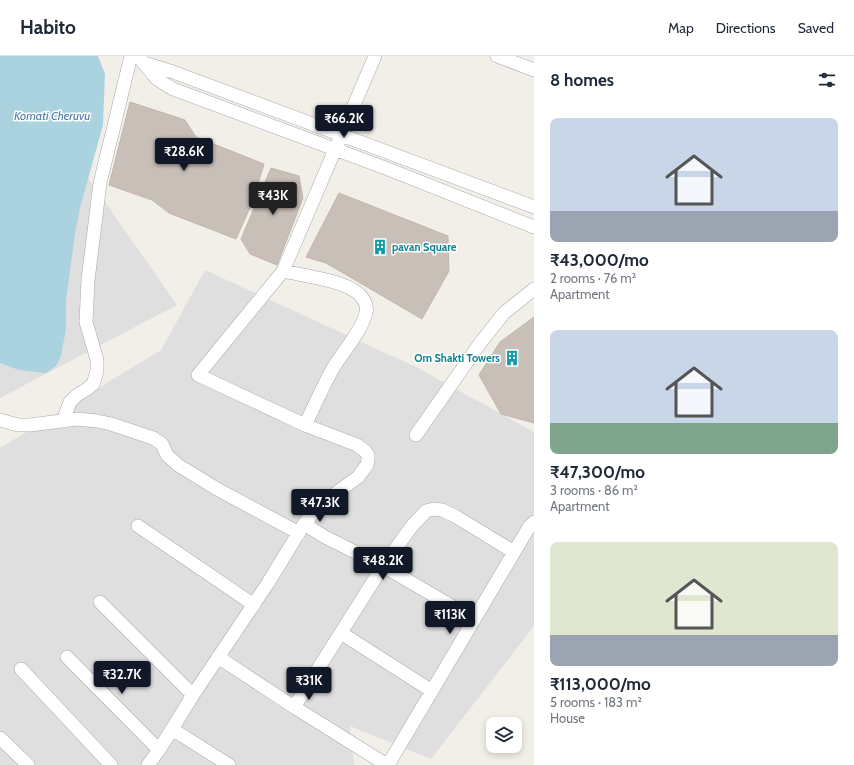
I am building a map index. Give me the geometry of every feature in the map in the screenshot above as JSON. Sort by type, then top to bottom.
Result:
[{"type":"street","points":[[63,421],[70,402],[93,384],[97,371],[97,360],[86,322],[88,280],[100,183],[131,56]]},
{"type":"street","points":[[148,765],[159,750],[192,695],[254,605],[301,528],[321,504],[358,477],[367,465],[368,455],[357,445],[305,425],[198,375],[284,271],[334,149],[375,56]]},
{"type":"street","points":[[496,56],[534,70]]},
{"type":"street","points":[[141,60],[534,207]]},
{"type":"street","points":[[141,60],[157,79],[172,89],[334,149],[534,227]]},
{"type":"street","points":[[284,271],[347,286],[360,295],[367,308],[366,315],[332,370],[305,425]]},
{"type":"street","points":[[416,435],[481,342],[504,313],[534,290]]},
{"type":"street","points":[[0,420],[18,425],[30,425],[77,419],[104,423],[153,438],[162,444],[167,456],[217,489],[301,528],[325,537],[383,566],[474,619]]},
{"type":"street","points":[[294,707],[383,566],[412,526],[426,511],[434,508],[455,516],[514,552]]},
{"type":"street","points":[[218,657],[294,707],[388,765],[529,527],[534,522]]},
{"type":"street","points":[[138,526],[254,605]]},
{"type":"street","points":[[100,602],[192,695]]},
{"type":"street","points":[[341,633],[432,691]]},
{"type":"street","points":[[67,657],[159,750]]},
{"type":"street","points":[[21,669],[111,765]]},
{"type":"street","points":[[172,729],[229,765]]},
{"type":"street","points":[[0,738],[28,765]]},
{"type":"shaded area","name":"Komati Cheruvu","points":[[0,56],[3,56],[177,305],[0,398]]},
{"type":"shaded area","points":[[205,270],[416,367],[534,432],[534,626],[431,759],[350,726],[354,765],[0,765],[0,448],[161,350]]},
{"type":"water","name":"Komati Cheruvu","points":[[0,56],[98,56],[105,74],[103,125],[80,208],[75,234],[66,300],[66,329],[61,356],[56,366],[46,373],[19,370],[0,363]]},
{"type":"building","points":[[130,102],[185,120],[196,137],[264,164],[252,203],[236,239],[169,213],[152,200],[109,185]]},
{"type":"building","points":[[271,168],[299,176],[303,198],[277,265],[250,254],[241,239]]},
{"type":"building","name":"pavan Square","points":[[339,193],[448,236],[449,271],[422,319],[326,263],[306,257]]},
{"type":"building","name":"Om Shakti Towers","points":[[534,317],[534,423],[501,414],[479,375],[500,342]]},
{"type":"place","name":"pavan Square","points":[[380,247]]},
{"type":"place","name":"Om Shakti Towers","points":[[512,358]]}]
